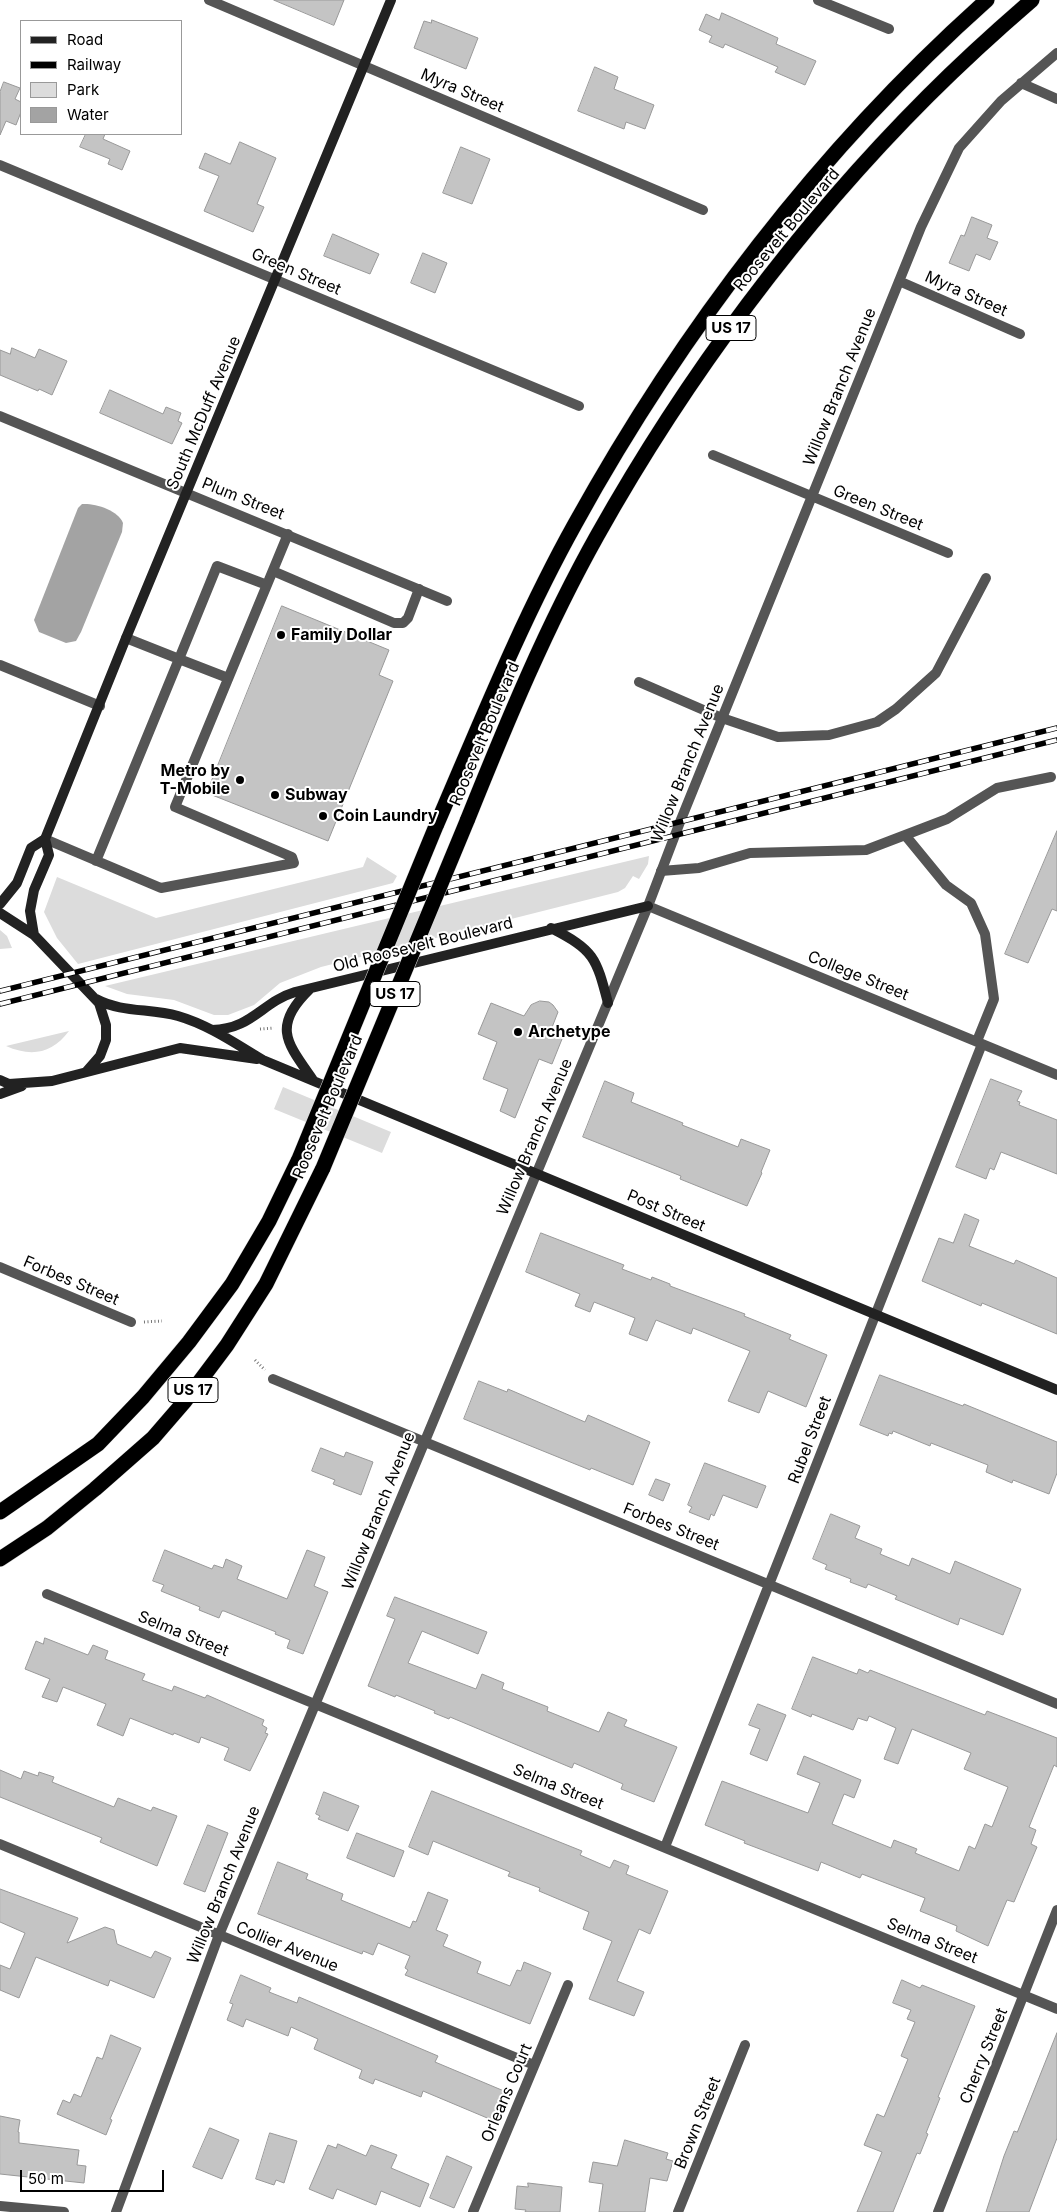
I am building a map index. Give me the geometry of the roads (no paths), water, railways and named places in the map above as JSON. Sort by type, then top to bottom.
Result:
[{"type":"highway","name":"Roosevelt Boulevard","points":[[0,1512],[98,1444],[143,1397],[189,1342],[232,1284],[269,1221],[299,1159],[436,826],[511,651],[574,525],[656,388],[735,278],[797,198],[852,135],[905,79],[987,0]]},
{"type":"highway","name":"Roosevelt Boulevard","points":[[0,1559],[47,1528],[153,1438],[185,1401],[227,1345],[266,1284],[323,1168],[510,714],[597,536],[681,398],[774,271],[877,150],[927,96],[1032,0]]},
{"type":"street","name":"Myra Street","points":[[209,0],[703,210]]},
{"type":"street","name":"South McDuff Avenue","points":[[34,935],[30,911],[34,890],[49,855],[46,838],[126,638],[392,0]]},
{"type":"street","points":[[818,0],[889,30]]},
{"type":"street","name":"Willow Branch Avenue","points":[[116,2212],[218,1935],[648,906],[899,281],[959,148],[1001,102],[1057,53]]},
{"type":"street","points":[[1021,83],[1057,99]]},
{"type":"street","name":"Green Street","points":[[0,165],[580,406]]},
{"type":"street","name":"Myra Street","points":[[899,281],[1020,334]]},
{"type":"street","name":"Plum Street","points":[[0,416],[447,600]]},
{"type":"street","name":"Green Street","points":[[713,455],[948,553]]},
{"type":"street","points":[[46,838],[161,888],[294,863],[292,857],[175,806],[288,534]]},
{"type":"street","points":[[96,860],[216,566],[267,585]]},
{"type":"street","points":[[273,571],[394,623],[403,623],[408,618],[419,589]]},
{"type":"street","points":[[640,682],[722,718],[778,737],[829,736],[877,722],[896,709],[936,673],[986,578]]},
{"type":"street","points":[[126,638],[228,678]]},
{"type":"street","points":[[0,665],[100,706]]},
{"type":"street","points":[[661,871],[699,868],[750,853],[866,850],[947,819],[998,788],[1051,777]]},
{"type":"street","name":"Rubel Street","points":[[665,1847],[771,1585],[980,1042],[994,999],[985,934],[971,903],[946,885],[905,835]]},
{"type":"street","name":"South McDuff Avenue","points":[[0,904],[17,883],[31,848],[46,838]]},
{"type":"street","name":"College Street","points":[[648,906],[1057,1075]]},
{"type":"street","name":"Old Roosevelt Boulevard","points":[[212,1030],[230,1028],[246,1022],[282,997],[551,928],[648,906]]},
{"type":"street","points":[[0,913],[34,935],[96,999],[103,1013],[106,1040],[100,1056],[85,1073],[52,1081],[9,1084],[0,1080]]},
{"type":"street","points":[[551,928],[577,942],[590,953],[599,969],[608,1002]]},
{"type":"street","points":[[309,990],[292,1009],[286,1028],[289,1044],[314,1081]]},
{"type":"street","name":"Post Street","points":[[96,999],[119,1009],[158,1012],[178,1016],[212,1030],[263,1060],[1057,1390]]},
{"type":"street","name":"Post Street","points":[[85,1073],[168,1051],[187,1048],[263,1060]]},
{"type":"street","points":[[0,1094],[32,1082]]},
{"type":"street","name":"Forbes Street","points":[[0,1267],[131,1322]]},
{"type":"street","name":"Forbes Street","points":[[273,1379],[1057,1704]]},
{"type":"street","name":"Selma Street","points":[[47,1594],[1057,2009]]},
{"type":"street","name":"Collier Avenue","points":[[0,1844],[534,2065]]},
{"type":"street","name":"Cherry Street","points":[[938,2212],[1057,1910]]},
{"type":"street","name":"Orleans Court","points":[[473,2212],[568,1985]]},
{"type":"street","name":"Brown Street","points":[[678,2212],[745,2045]]},
{"type":"street","points":[[0,2206],[64,2212]]},
{"type":"water","points":[[82,504],[99,506],[116,514],[123,523],[122,532],[81,632],[76,641],[66,643],[39,632],[34,620],[78,508]]},
{"type":"railway","points":[[0,991],[1057,728]]},
{"type":"railway","points":[[0,1004],[1057,740]]},
{"type":"place","name":"Family Dollar","points":[[281,635]]},
{"type":"place","name":"Metro by T-Mobile","points":[[240,780]]},
{"type":"place","name":"Subway","points":[[275,795]]},
{"type":"place","name":"Coin Laundry","points":[[323,816]]},
{"type":"place","name":"Archetype","points":[[518,1032]]}]
